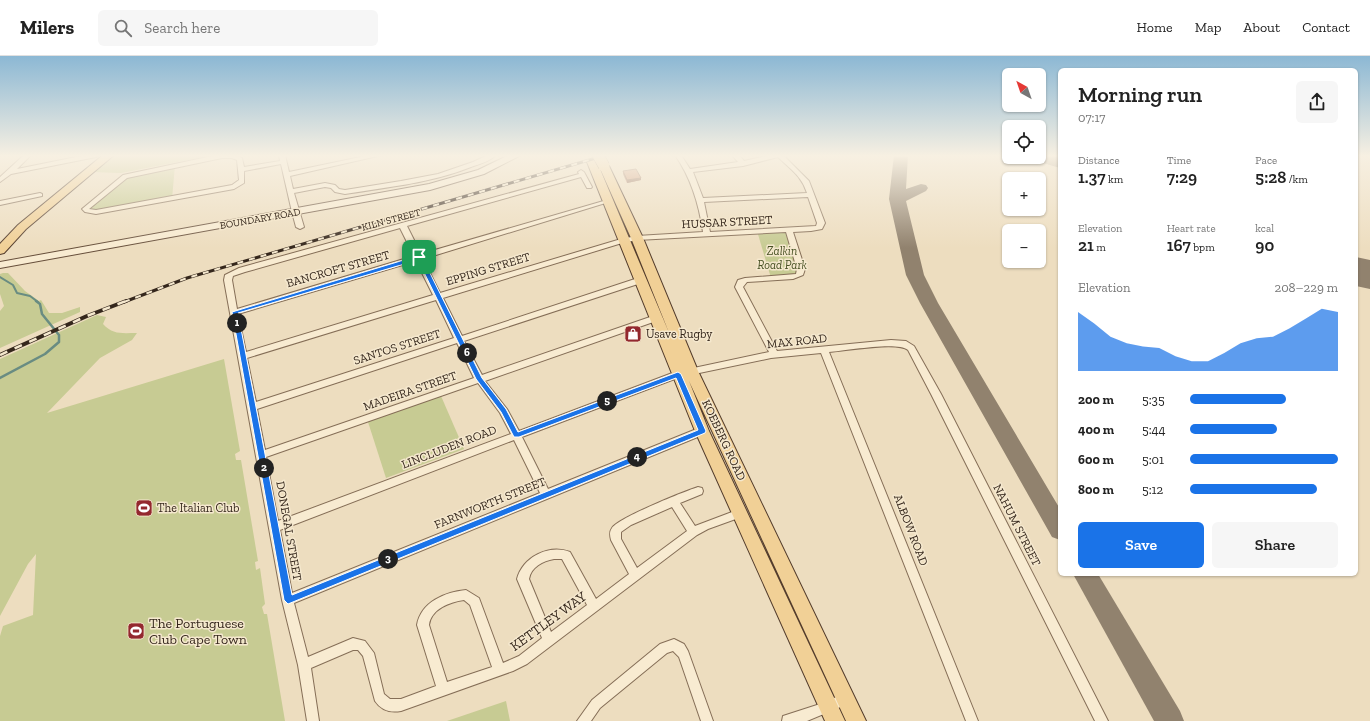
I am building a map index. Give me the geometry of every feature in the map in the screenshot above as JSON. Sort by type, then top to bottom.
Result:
[{"type":"main road","points":[[0,238],[29,211],[60,186]]},
{"type":"main road","points":[[0,251],[22,227],[72,186]]},
{"type":"main road","name":"BOUNDARY ROAD","points":[[0,265],[294,210],[412,186]]},
{"type":"main road","name":"BOUNDARY ROAD","points":[[0,260],[432,186]]},
{"type":"main road","name":"KOEBERG ROAD","points":[[605,186],[609,201],[631,239],[641,280],[656,318],[685,373],[856,721]]},
{"type":"main road","name":"KOEBERG ROAD","points":[[608,186],[685,373],[702,431],[831,714]]},
{"type":"street","points":[[111,186],[85,209],[87,211],[96,212],[227,189],[234,186]]},
{"type":"street","points":[[289,186],[294,210],[300,227]]},
{"type":"street","points":[[290,192],[316,186]]},
{"type":"street","points":[[333,186],[337,191],[345,192],[382,186]]},
{"type":"street","name":"KILN STREET","points":[[229,275],[242,270],[403,226],[541,186]]},
{"type":"street","points":[[695,186],[701,200],[707,234]]},
{"type":"street","points":[[701,200],[810,195],[808,186]]},
{"type":"street","points":[[0,203],[40,195]]},
{"type":"street","name":"HUSSAR STREET","points":[[631,239],[811,229],[819,227],[821,223],[810,195]]},
{"type":"street","name":"BANCROFT STREET","points":[[235,312],[609,201]]},
{"type":"street","points":[[403,226],[479,379],[504,411],[546,495]]},
{"type":"street","points":[[775,355],[739,286],[738,281],[793,277],[799,275],[801,269],[789,230]]},
{"type":"street","name":"EPPING STREET","points":[[243,356],[631,239]]},
{"type":"street","name":"DONEGAL STREET","points":[[229,275],[228,280],[288,600],[304,665],[313,721]]},
{"type":"street","name":"SANTOS STREET","points":[[252,407],[641,280]]},
{"type":"street","name":"MADEIRA STREET","points":[[262,455],[656,318]]},
{"type":"street","name":"MAX ROAD","points":[[685,373],[775,355],[891,343],[906,344]]},
{"type":"street","name":"NAHUM STREET","points":[[906,344],[911,348],[936,394],[1102,721]]},
{"type":"street","name":"ALBOW ROAD","points":[[824,350],[870,461],[972,721]]},
{"type":"street","name":"LINCLUDEN ROAD","points":[[275,526],[685,373]]},
{"type":"street","name":"FARNWORTH STREET","points":[[288,600],[702,431]]},
{"type":"street","points":[[635,575],[616,540],[616,530],[627,522],[698,491]]},
{"type":"street","points":[[674,502],[693,532]]},
{"type":"street","name":"KETTLEY WAY","points":[[304,665],[353,644],[357,644],[365,648],[368,653],[379,697],[385,704],[394,706],[443,690],[523,660],[693,532],[711,523],[740,514]]},
{"type":"street","points":[[549,640],[523,579],[525,570],[529,565],[556,553],[566,555],[594,607]]},
{"type":"street","points":[[443,690],[423,625],[423,619],[425,614],[433,606],[455,597],[466,595],[475,602],[499,670]]},
{"type":"street","points":[[583,721],[596,704],[664,648],[674,645],[680,648],[684,655],[707,721]]},
{"type":"street","points":[[788,721],[818,711],[831,714],[846,699]]},
{"type":"green space","points":[[112,186],[173,186],[172,199],[96,212],[86,208]]},
{"type":"green space","name":"Zalkin Road Park","points":[[789,230],[801,273],[771,278],[757,231]]},
{"type":"green space","points":[[8,273],[25,291],[39,301],[41,300],[49,313],[62,313],[80,307],[80,312],[0,348],[0,311],[4,306],[0,294],[0,274]]},
{"type":"green space","points":[[97,315],[106,317],[103,324],[114,332],[137,333],[132,340],[100,358],[47,413],[224,359],[240,451],[235,454],[236,460],[241,460],[258,561],[255,562],[256,570],[260,568],[265,604],[262,607],[264,614],[267,614],[285,721],[0,721],[0,636],[3,626],[33,615],[36,554],[28,564],[0,616],[0,359]]},
{"type":"green space","points":[[441,396],[464,449],[386,478],[368,422]]},
{"type":"green space","points":[[506,701],[510,721],[447,721]]},
{"type":"waterway","points":[[0,277],[13,285],[17,293],[30,296],[38,302]]},
{"type":"waterway","points":[[0,378],[45,354],[59,342],[59,335],[42,314],[40,304],[36,301]]},
{"type":"taxiway","points":[[898,198],[899,186]]},
{"type":"taxiway","points":[[898,198],[921,188]]},
{"type":"taxiway","points":[[898,198],[915,275],[929,303],[1058,527]]},
{"type":"taxiway","points":[[1086,576],[1170,721]]},
{"type":"runway","points":[[1358,271],[1370,276]]},
{"type":"railway","points":[[124,302],[187,278],[500,186]]},
{"type":"railway","points":[[0,355],[87,316],[126,301]]},
{"type":"place","name":"Usave Rugby","points":[[633,334]]},
{"type":"place","name":"The Italian Club","points":[[144,508]]},
{"type":"place","name":"The Portuguese Club Cape Town","points":[[136,631]]},
{"type":"route","points":[[419,257],[479,379],[504,411],[516,435],[678,374],[702,431],[288,600],[235,312],[419,257]]}]
